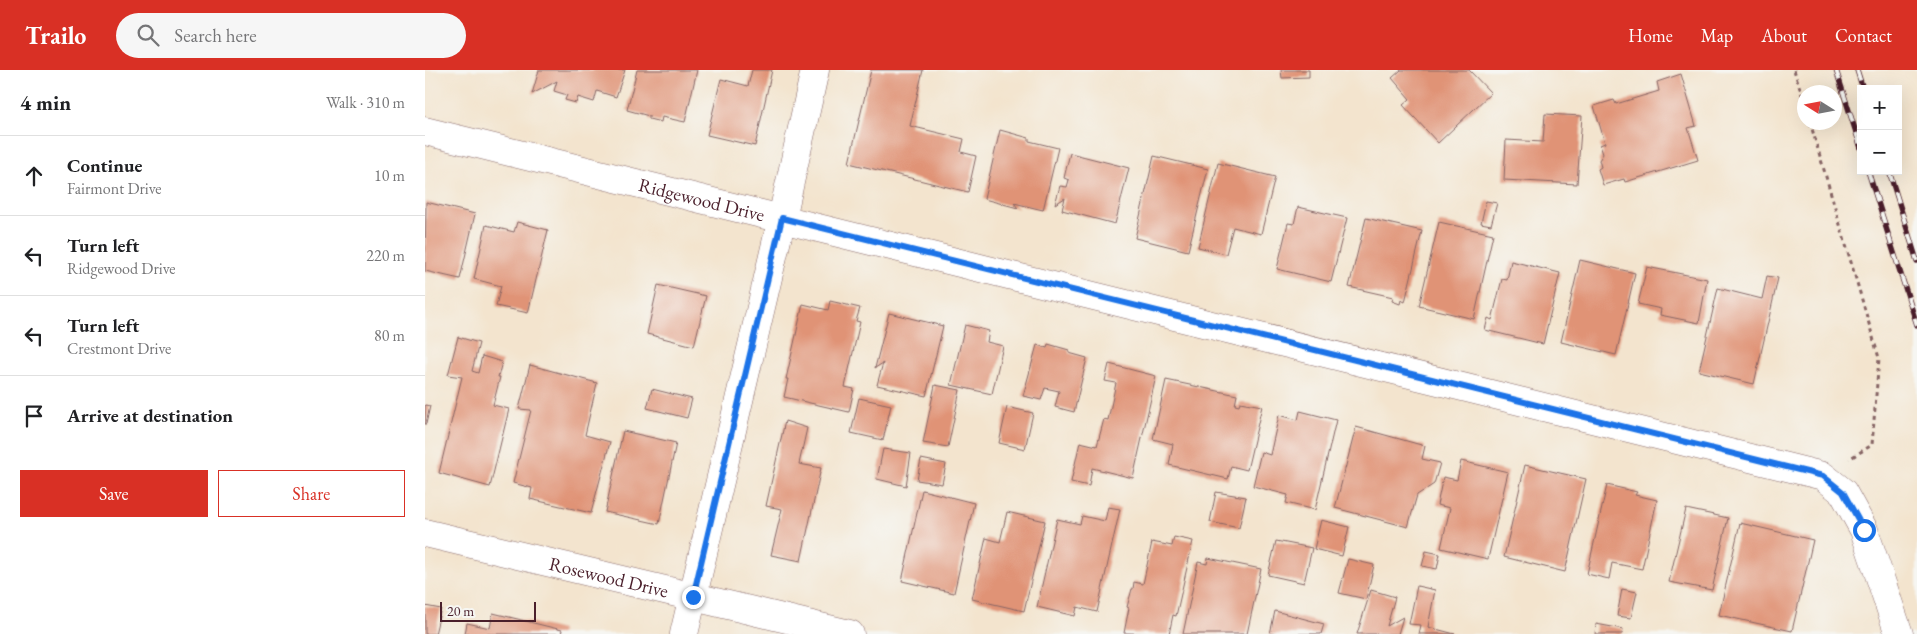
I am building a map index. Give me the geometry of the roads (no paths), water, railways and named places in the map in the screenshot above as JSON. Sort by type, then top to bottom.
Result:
[{"type":"street","points":[[684,634],[815,70]]},
{"type":"street","name":"Ridgewood Drive","points":[[425,132],[782,218],[1823,476],[1843,492],[1864,530],[1899,634]]},
{"type":"street","name":"Rosewood Drive","points":[[425,533],[850,634]]},
{"type":"railway","points":[[1836,70],[1857,136]]},
{"type":"railway","points":[[1857,70],[1862,85]]},
{"type":"railway","points":[[1869,175],[1917,325]]},
{"type":"railway","points":[[1890,175],[1917,261]]}]
